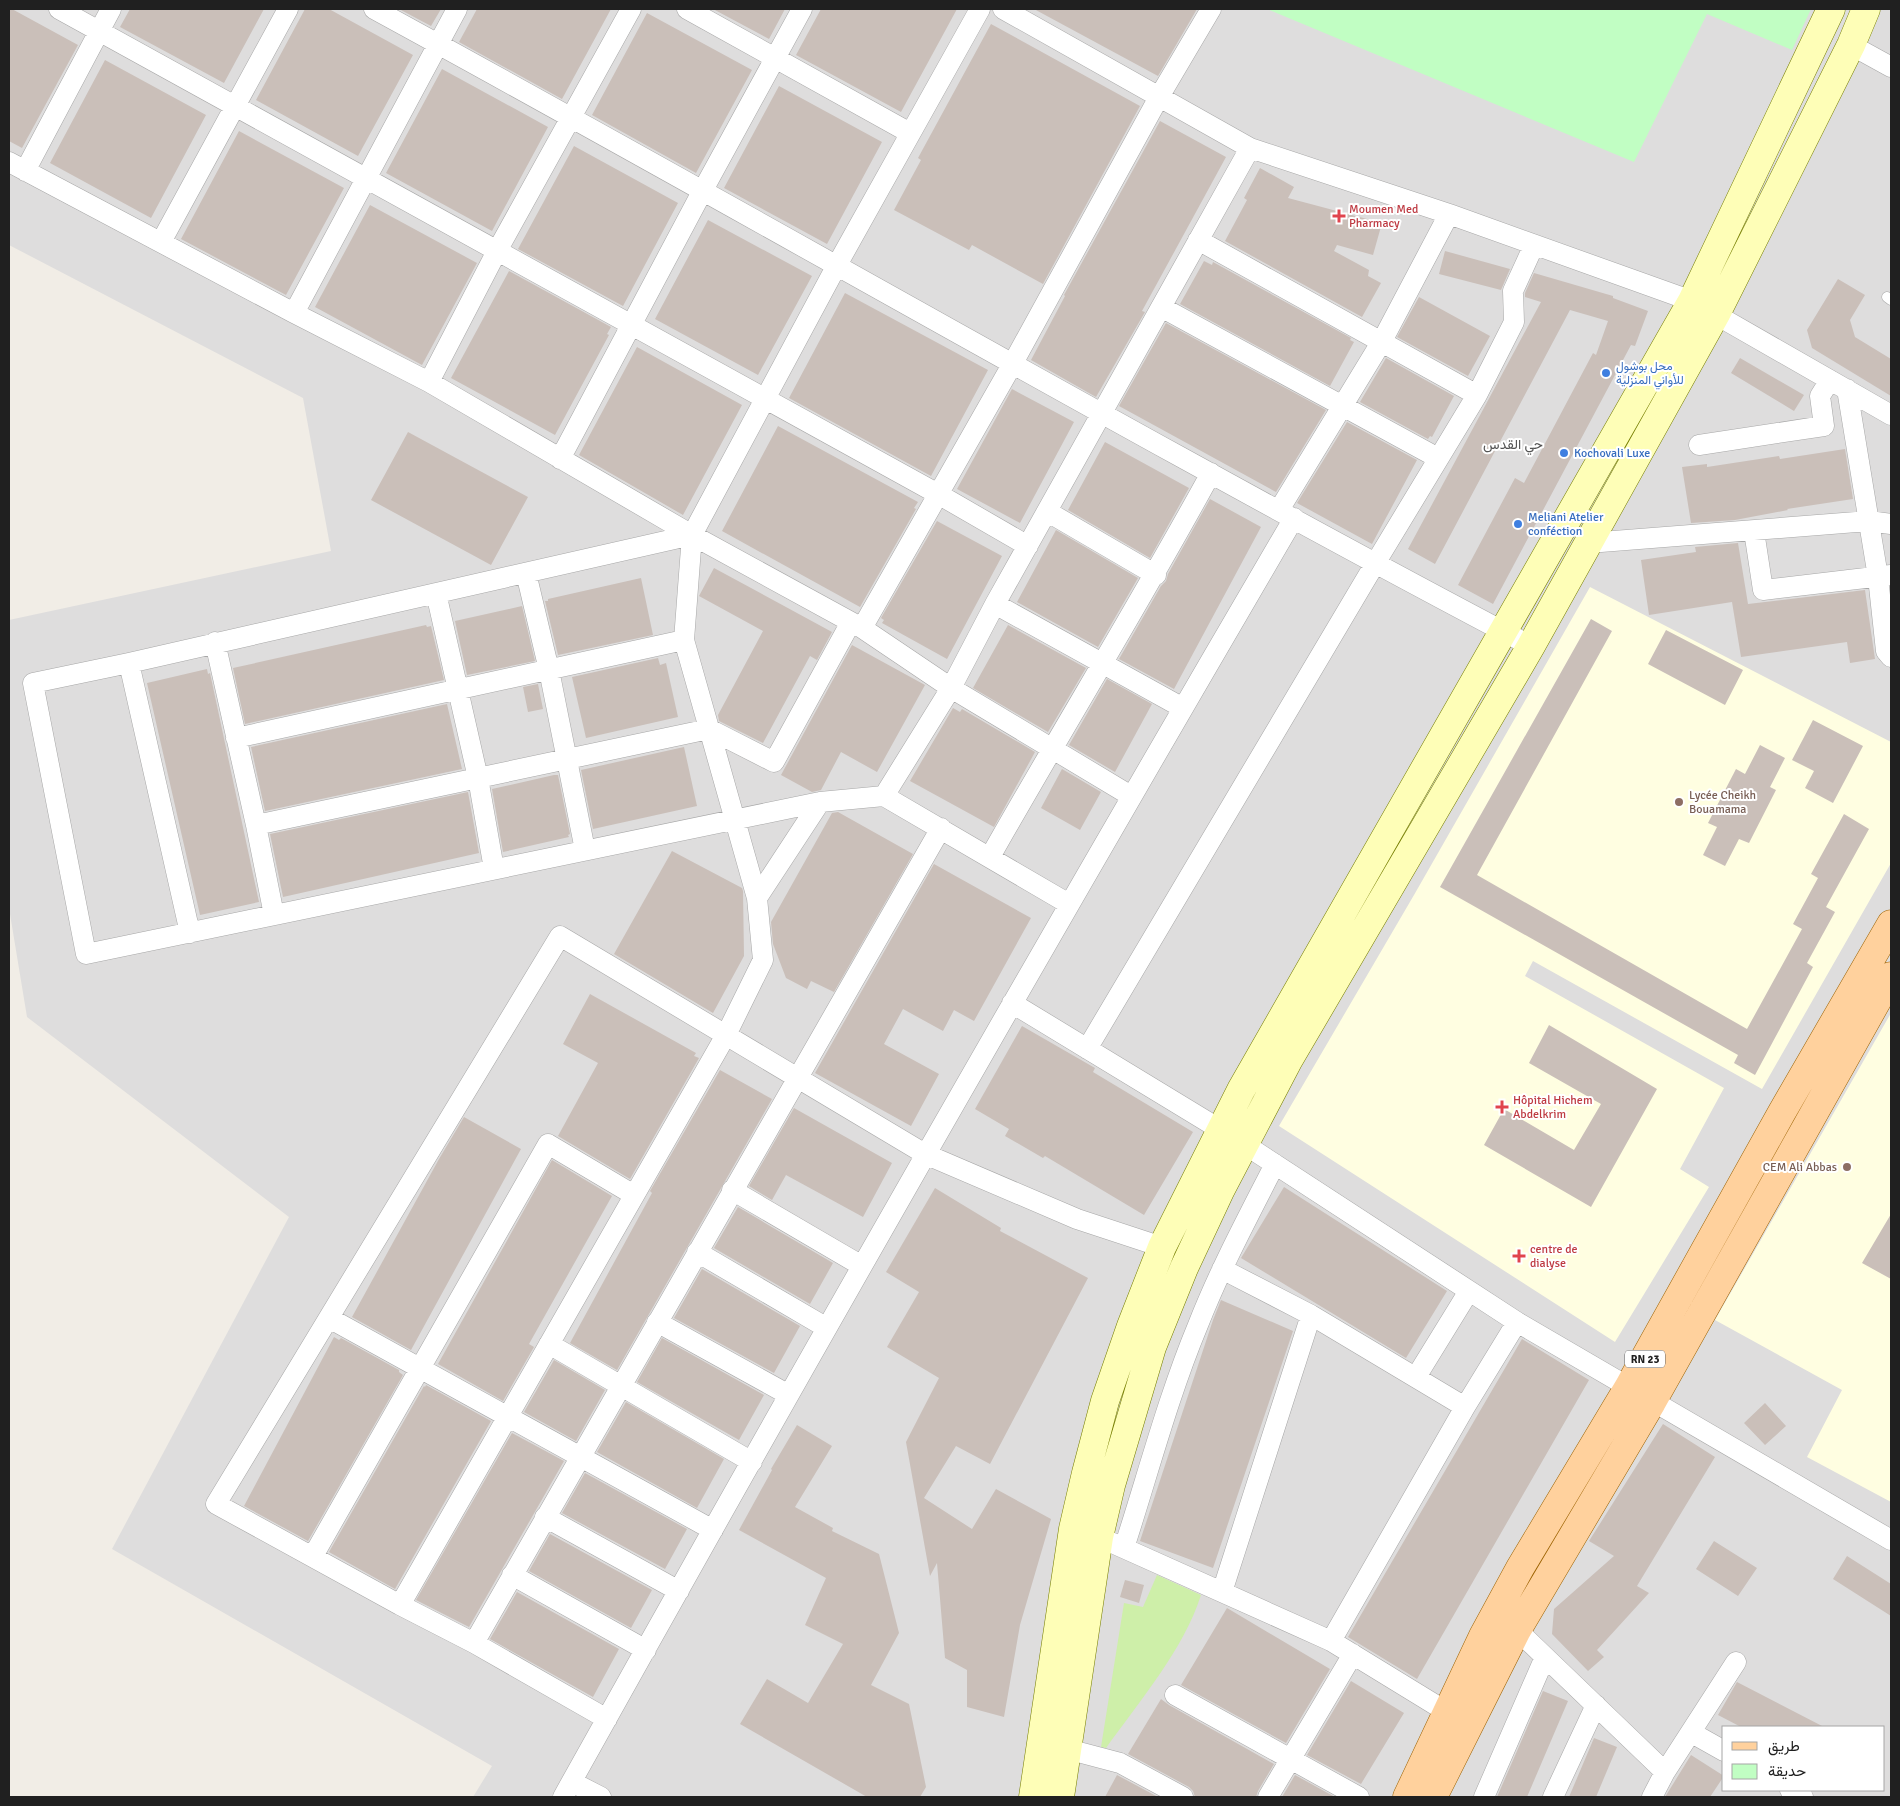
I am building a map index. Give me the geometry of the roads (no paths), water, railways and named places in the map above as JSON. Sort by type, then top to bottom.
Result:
[{"type":"main road","points":[[1033,1797],[1073,1529],[1086,1473],[1106,1401],[1131,1326],[1162,1247],[1241,1090],[1692,301],[1831,9]]},
{"type":"main road","points":[[1060,1797],[1099,1537],[1111,1485],[1152,1347],[1184,1268],[1220,1191],[1288,1061],[1531,646],[1716,314],[1851,45],[1866,9]]},
{"type":"main road","name":"RN 23","points":[[1407,1797],[1483,1636],[1520,1568],[1628,1388],[1782,1112],[1891,924]]},
{"type":"main road","name":"RN 23","points":[[1433,1797],[1517,1630],[1652,1402],[1891,976]]},
{"type":"street","points":[[59,9],[938,494],[1028,546]]},
{"type":"street","points":[[111,9],[17,166],[294,313],[429,382],[692,536],[856,625],[951,688],[1131,796]]},
{"type":"street","points":[[161,242],[288,9]]},
{"type":"street","points":[[374,9],[1102,414],[1531,646]]},
{"type":"street","points":[[294,313],[457,9]]},
{"type":"street","points":[[429,382],[497,250],[631,9]]},
{"type":"street","points":[[687,9],[910,133]]},
{"type":"street","points":[[560,459],[702,190],[802,9]]},
{"type":"street","points":[[400,1605],[726,1035],[764,960],[757,898],[684,640],[692,536],[837,265],[980,9]]},
{"type":"street","points":[[1003,9],[1250,148],[1449,214],[1692,301],[1891,415]]},
{"type":"street","points":[[256,825],[709,729],[774,762],[856,625],[938,494],[1013,363],[1159,97],[1211,9]]},
{"type":"street","points":[[1851,45],[1891,67]]},
{"type":"street","points":[[884,796],[951,688],[995,604],[1250,148]]},
{"type":"street","points":[[600,1797],[568,1789],[925,1154],[1182,708],[1342,406],[1382,341],[1449,214]]},
{"type":"street","points":[[1198,240],[1478,395]]},
{"type":"street","points":[[1087,1049],[1438,458],[1478,395],[1514,322],[1513,291],[1534,245]]},
{"type":"street","points":[[1161,307],[1438,458]]},
{"type":"street","points":[[1699,446],[1824,426],[1820,396],[1830,380]]},
{"type":"street","points":[[1847,389],[1869,521],[1885,576],[1886,651],[1891,657]]},
{"type":"street","points":[[990,857],[1051,749],[1156,575],[1211,473]]},
{"type":"street","points":[[1048,512],[1156,575]]},
{"type":"street","points":[[1588,543],[1869,521],[1891,524]]},
{"type":"street","points":[[1754,531],[1763,590],[1885,576]]},
{"type":"street","points":[[692,536],[33,684],[86,954],[820,802],[884,796],[1069,904]]},
{"type":"street","points":[[526,573],[549,670],[585,850]]},
{"type":"street","points":[[436,593],[478,778],[494,869]]},
{"type":"street","points":[[995,604],[1182,708]]},
{"type":"street","points":[[236,738],[684,640]]},
{"type":"street","points":[[215,642],[274,915]]},
{"type":"street","points":[[129,663],[190,933]]},
{"type":"street","points":[[757,898],[820,802]]},
{"type":"street","points":[[474,1643],[796,1077],[941,828]]},
{"type":"street","points":[[607,1719],[474,1643],[400,1605],[216,1504],[560,936],[925,1154],[1077,1219],[1162,1247]]},
{"type":"street","points":[[1012,1003],[1244,1144],[1517,1322],[1891,1540]]},
{"type":"street","points":[[313,1556],[548,1144],[634,1194]]},
{"type":"street","points":[[1124,1548],[1197,1326],[1222,1269],[1275,1164]]},
{"type":"street","points":[[732,1190],[862,1266]]},
{"type":"street","points":[[697,1252],[827,1328]]},
{"type":"street","points":[[1222,1269],[1311,1315],[1465,1407]]},
{"type":"street","points":[[1416,1377],[1469,1291]]},
{"type":"street","points":[[1222,1592],[1311,1315]]},
{"type":"street","points":[[329,1318],[581,1455],[713,1530]]},
{"type":"street","points":[[657,1322],[789,1395]]},
{"type":"street","points":[[1332,1641],[1465,1407],[1517,1322]]},
{"type":"street","points":[[549,1344],[752,1462]]},
{"type":"street","points":[[545,1517],[679,1591]]},
{"type":"street","points":[[1073,1529],[1099,1537],[1332,1641],[1447,1712]]},
{"type":"street","points":[[512,1575],[646,1650]]},
{"type":"street","points":[[1517,1630],[1665,1772]]},
{"type":"street","points":[[1268,1797],[1353,1654]]},
{"type":"street","points":[[1484,1797],[1545,1657]]},
{"type":"street","points":[[1652,1797],[1665,1772],[1692,1733],[1736,1662]]},
{"type":"street","points":[[1175,1695],[1359,1797]]},
{"type":"street","points":[[1553,1797],[1596,1706]]},
{"type":"street","points":[[1692,1733],[1722,1750]]},
{"type":"street","points":[[1067,1749],[1120,1763],[1183,1797]]},
{"type":"street","points":[[1792,1791],[1804,1797]]},
{"type":"place","name":"Moumen Med Pharmacy","points":[[1339,216]]},
{"type":"place","name":"محل بوشول للأواني المنزلية","points":[[1606,373]]},
{"type":"place","name":"Kochovali Luxe","points":[[1564,453]]},
{"type":"place","name":"Meliani Atelier conféction","points":[[1518,524]]},
{"type":"place","name":"Lycée Cheikh Bouamama","points":[[1679,802]]},
{"type":"place","name":"Hôpital Hichem Abdelkrim","points":[[1502,1107]]},
{"type":"place","name":"CEM Ali Abbas","points":[[1847,1167]]},
{"type":"place","name":"centre de dialyse","points":[[1519,1256]]},
{"type":"district","name":"حي القدس","points":[[1513,444]]}]
